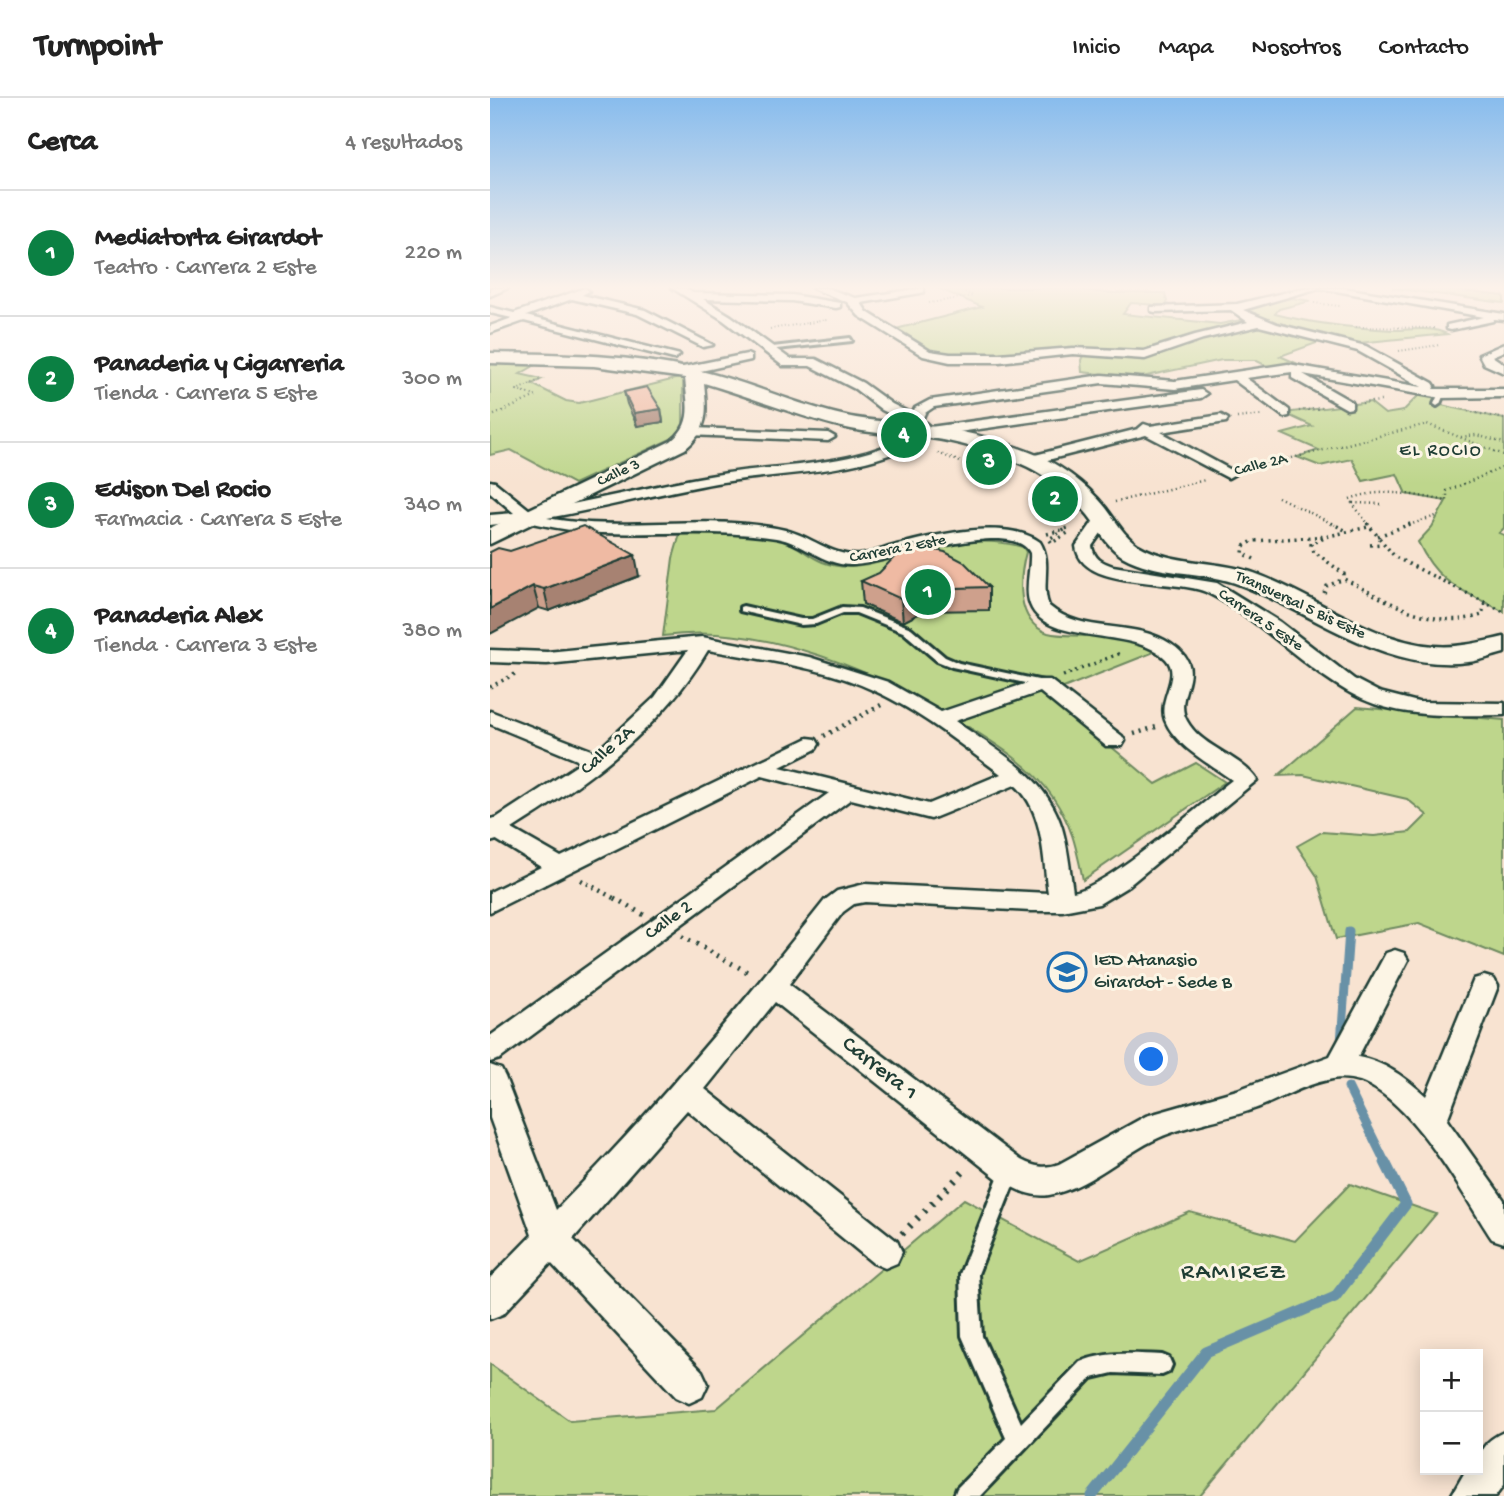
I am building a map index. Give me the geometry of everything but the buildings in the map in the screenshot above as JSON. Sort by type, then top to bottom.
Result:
[{"type":"street","points":[[637,353],[823,417],[987,444],[1032,460],[1094,509]]},
{"type":"street","points":[[682,367],[698,353]]},
{"type":"street","points":[[774,353],[787,363],[813,362],[859,386],[917,432]]},
{"type":"street","points":[[928,353],[934,357],[986,358],[1045,353]]},
{"type":"street","points":[[1113,353],[1150,353]]},
{"type":"street","points":[[1372,353],[1439,399]]},
{"type":"street","points":[[1489,353],[1485,355],[1488,361],[1504,369]]},
{"type":"street","points":[[490,358],[682,367],[747,358]]},
{"type":"street","points":[[682,367],[696,426],[694,432],[828,438]]},
{"type":"street","points":[[917,432],[920,411],[930,404],[1102,379],[1175,384],[1286,368],[1439,399],[1504,393]]},
{"type":"street","points":[[1286,368],[1347,405]]},
{"type":"street","points":[[1235,375],[1284,413]]},
{"type":"street","points":[[490,520],[529,517],[713,479],[824,466],[884,452],[917,432],[1201,394]]},
{"type":"street","points":[[1096,408],[1148,430],[1228,474]]},
{"type":"street","points":[[1032,460],[1148,430],[1220,419]]},
{"type":"street","name":"Calle 3","points":[[490,537],[664,453],[694,432]]},
{"type":"street","name":"Carrera 2 Este","points":[[490,485],[529,517],[599,529],[767,531],[799,539],[830,557],[846,560],[864,559],[905,548],[963,538],[995,536],[1030,541]]},
{"type":"street","name":"Transversal 5 Bis Este","points":[[1094,509],[1120,542],[1146,558],[1178,567],[1243,578],[1386,645],[1429,655],[1464,655],[1504,645]]},
{"type":"street","name":"Carrera 5 Este","points":[[1094,509],[1084,546],[1085,555],[1093,564],[1109,571],[1210,587],[1273,626],[1358,690],[1387,701],[1418,708],[1504,709]]},
{"type":"street","points":[[490,1302],[551,1240],[685,1090],[774,987],[834,906],[846,897],[865,893],[1062,902],[1090,898],[1118,881],[1246,780],[1194,742],[1175,720],[1173,705],[1182,681],[1181,667],[1172,654],[1153,641],[1125,632],[1068,625],[1046,614],[1037,600],[1038,550],[1030,541]]},
{"type":"street","points":[[490,656],[547,658],[702,643],[802,661],[901,695],[1019,775],[1036,794],[1044,810],[1053,843],[1062,902]]},
{"type":"street","name":"Calle 2A","points":[[492,829],[570,784],[600,761],[675,684],[702,643]]},
{"type":"street","points":[[939,719],[1042,684],[1114,741]]},
{"type":"street","points":[[490,717],[600,761]]},
{"type":"street","points":[[490,903],[808,744]]},
{"type":"street","points":[[762,769],[930,812],[1019,775]]},
{"type":"street","name":"Calle 2","points":[[490,1051],[847,791]]},
{"type":"street","points":[[492,829],[559,867]]},
{"type":"street","points":[[1395,960],[1339,1066],[1358,1068],[1402,1091],[1431,1121],[1504,1228]]},
{"type":"street","points":[[1431,1121],[1485,986]]},
{"type":"street","name":"Carrera 1","points":[[774,987],[984,1151],[1010,1170],[1033,1181],[1053,1182],[1130,1136],[1158,1124],[1242,1101],[1339,1066]]},
{"type":"street","points":[[490,1077],[551,1240],[689,1384]]},
{"type":"street","points":[[685,1090],[884,1252]]},
{"type":"street","points":[[1471,1496],[1504,1452]]},
{"type":"lane","points":[[743,609],[801,622],[813,622],[842,610],[857,610],[907,630],[942,659],[956,665],[1042,684]]},
{"type":"lane","points":[[1010,1170],[969,1274],[972,1336],[1018,1440]]},
{"type":"lane","points":[[965,1496],[1087,1369],[1113,1363],[1162,1365]]},
{"type":"path","points":[[1377,355],[1388,353]]},
{"type":"path","points":[[490,417],[536,396],[517,390],[542,379]]},
{"type":"path","name":"Calle 2A","points":[[1094,509],[1427,424],[1460,438]]},
{"type":"path","points":[[917,432],[993,475]]},
{"type":"path","points":[[1460,438],[1476,435],[1504,443]]},
{"type":"path","points":[[1460,438],[1504,455]]},
{"type":"path","points":[[1504,467],[1447,491],[1447,501],[1413,494],[1367,494],[1350,499],[1368,527],[1395,557],[1504,612]]},
{"type":"path","points":[[1278,497],[1348,531]]},
{"type":"path","points":[[1030,541],[1068,528],[1049,539],[1052,543],[1089,519],[1080,510],[1081,501],[1094,509]]},
{"type":"path","points":[[1352,503],[1382,504]]},
{"type":"path","points":[[1378,536],[1395,533],[1415,521],[1436,516]]},
{"type":"path","points":[[1368,527],[1329,536],[1310,547],[1335,570],[1344,574],[1344,579],[1405,611],[1464,621],[1476,617],[1485,609],[1485,602]]},
{"type":"path","points":[[1257,561],[1243,553],[1244,546],[1253,541],[1329,536]]},
{"type":"path","points":[[1370,545],[1383,544]]},
{"type":"path","points":[[1042,684],[1153,641]]},
{"type":"path","points":[[808,744],[901,695]]},
{"type":"path","points":[[1114,741],[1175,720]]},
{"type":"path","points":[[884,1252],[984,1151]]},
{"type":"green space","points":[[939,353],[1008,353],[957,356]]},
{"type":"green space","points":[[1084,353],[1288,353],[1280,356],[1298,364],[1269,367],[1255,360],[1222,360],[1137,378],[1082,372],[1081,360]]},
{"type":"green space","points":[[490,363],[539,363],[520,374],[542,379],[532,384],[566,401],[579,403],[683,377],[683,428],[675,437],[574,484],[511,450],[490,455]]},
{"type":"green space","points":[[1441,394],[1437,404],[1504,419],[1504,528],[1499,533],[1504,535],[1504,612],[1444,578],[1426,557],[1418,542],[1432,527],[1446,501],[1406,494],[1397,474],[1363,481],[1352,459],[1320,466],[1297,457],[1319,450],[1282,434],[1312,426],[1284,413],[1370,402],[1385,414],[1403,411],[1418,396]]},
{"type":"green space","points":[[743,533],[781,539],[827,564],[849,567],[873,564],[953,543],[995,542],[1023,547],[1026,552],[1022,598],[1030,619],[1037,627],[1053,634],[1121,640],[1154,652],[1048,694],[1156,784],[1196,763],[1225,782],[1083,880],[1069,826],[1044,785],[1013,756],[965,725],[897,687],[859,670],[781,644],[741,636],[702,633],[663,636],[673,558],[680,534]]},
{"type":"green space","points":[[1357,707],[1504,720],[1504,957],[1419,923],[1336,939],[1317,876],[1297,846],[1322,832],[1374,836],[1410,832],[1427,815],[1407,799],[1303,775],[1278,776]]},
{"type":"green space","points":[[1350,1184],[1436,1214],[1200,1496],[490,1496],[490,1364],[570,1421],[716,1409],[964,1199],[1079,1261],[1190,1212],[1295,1241]]},
{"type":"waterway","points":[[1341,1043],[1349,931]]},
{"type":"waterway","points":[[1348,1087],[1386,1164]]},
{"type":"waterway","points":[[1092,1496],[1206,1352],[1335,1297],[1406,1204],[1386,1164]]},
{"type":"place","name":"Panaderia Alex","points":[[904,435]]},
{"type":"place","name":"Edison Del Rocio","points":[[989,462]]},
{"type":"place","name":"Panaderia y Cigarreria","points":[[1055,499]]},
{"type":"place","name":"Mediatorta Girardot","points":[[928,592]]},
{"type":"place","name":"IED Atanasio Girardot - Sede B","points":[[1067,972]]},
{"type":"district","name":"EL ROCIO","points":[[1441,451]]},
{"type":"district","name":"RAMIREZ","points":[[1234,1273]]}]
